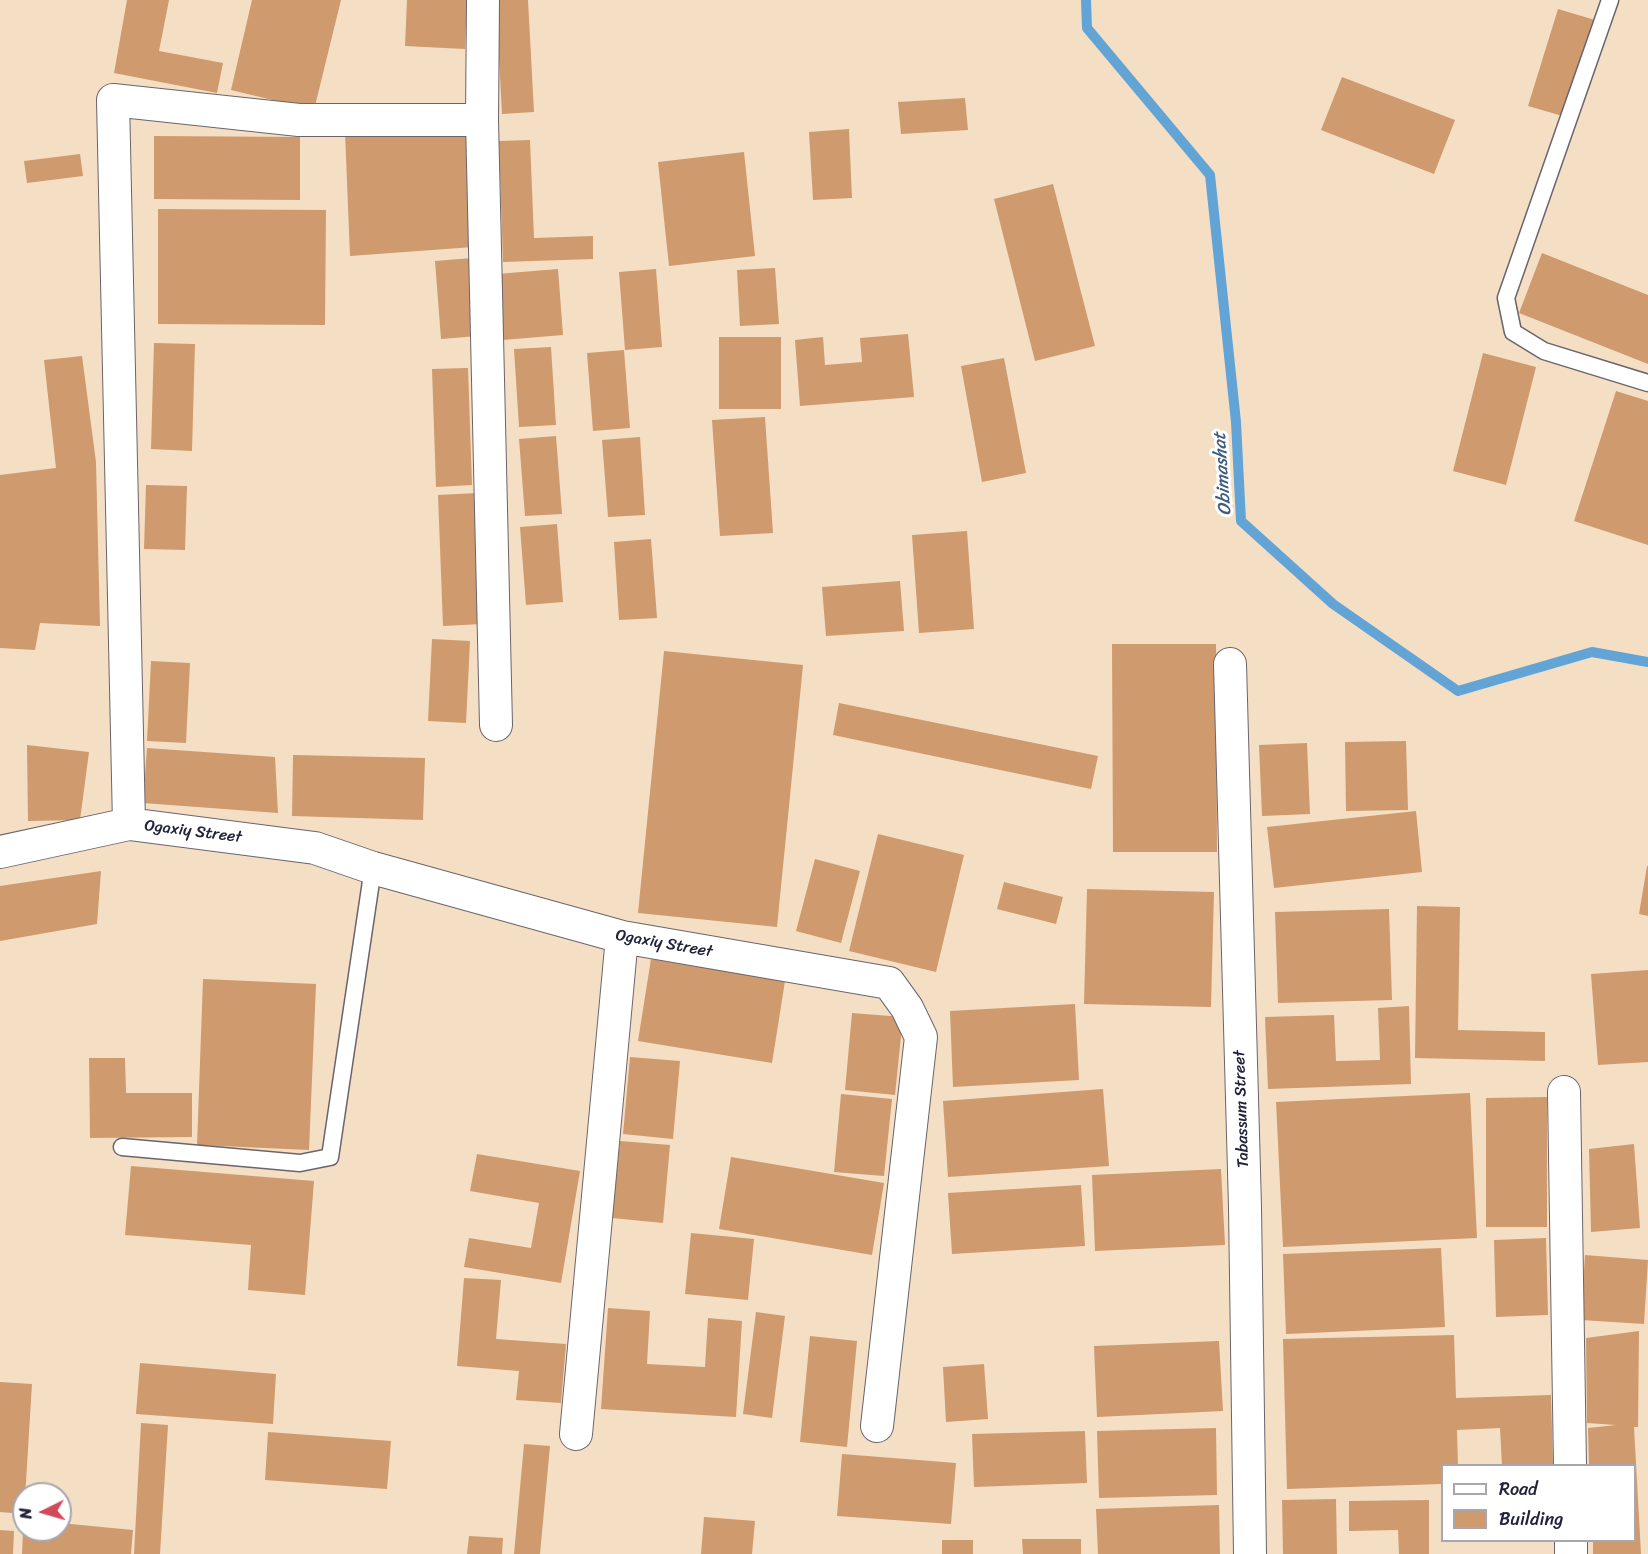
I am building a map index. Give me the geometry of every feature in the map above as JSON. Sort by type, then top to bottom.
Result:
[{"type":"street","points":[[483,0],[482,120],[496,725]]},
{"type":"street","points":[[129,824],[113,100],[299,120],[482,120]]},
{"type":"street","name":"Tabassum Street","points":[[1230,664],[1245,1207],[1250,1554]]},
{"type":"street","name":"Ogaxiy Street","points":[[0,852],[129,824],[315,848],[374,868],[622,937],[889,983],[907,1008],[921,1037],[877,1426]]},
{"type":"street","points":[[576,1434],[622,937]]},
{"type":"street","points":[[1564,1092],[1570,1464]]},
{"type":"lane","points":[[1610,0],[1506,298],[1513,332],[1533,345],[1544,351],[1648,383]]},
{"type":"lane","points":[[122,1147],[300,1163],[330,1157],[374,868]]},
{"type":"building","points":[[127,0],[169,0],[159,51],[223,63],[217,93],[114,73]]},
{"type":"building","points":[[252,0],[341,0],[314,110],[231,90]]},
{"type":"building","points":[[407,0],[467,0],[465,49],[405,46]]},
{"type":"building","points":[[496,0],[528,0],[534,112],[502,114]]},
{"type":"building","points":[[1558,9],[1595,20],[1566,117],[1528,106]]},
{"type":"building","points":[[1342,77],[1455,120],[1434,174],[1321,130]]},
{"type":"building","points":[[965,98],[968,130],[901,134],[898,102]]},
{"type":"building","points":[[849,129],[852,198],[813,200],[809,132]]},
{"type":"building","points":[[345,132],[472,133],[473,247],[350,256]]},
{"type":"building","points":[[154,136],[300,137],[300,200],[154,199]]},
{"type":"building","points":[[530,140],[534,238],[593,236],[593,259],[503,262],[499,141]]},
{"type":"building","points":[[744,152],[755,256],[669,266],[658,162]]},
{"type":"building","points":[[80,154],[83,176],[27,183],[24,161]]},
{"type":"building","points":[[1053,184],[1095,346],[1035,361],[994,199]]},
{"type":"building","points":[[158,209],[326,210],[325,325],[158,324]]},
{"type":"building","points":[[1542,253],[1648,295],[1648,364],[1519,313]]},
{"type":"building","points":[[472,258],[478,336],[441,339],[435,261]]},
{"type":"building","points":[[775,268],[779,324],[740,326],[737,270]]},
{"type":"building","points":[[558,269],[563,335],[503,340],[497,274]]},
{"type":"building","points":[[656,269],[662,347],[625,350],[619,272]]},
{"type":"building","points":[[908,334],[914,397],[800,406],[795,340],[823,337],[825,365],[862,362],[860,338]]},
{"type":"building","points":[[719,337],[781,337],[781,409],[719,409]]},
{"type":"building","points":[[154,343],[195,344],[192,451],[151,449]]},
{"type":"building","points":[[551,347],[556,425],[519,427],[514,349]]},
{"type":"building","points":[[624,350],[630,428],[593,431],[587,353]]},
{"type":"building","points":[[1483,353],[1536,367],[1506,485],[1453,471]]},
{"type":"building","points":[[82,356],[96,462],[100,626],[40,623],[35,650],[0,648],[0,475],[56,468],[44,360]]},
{"type":"building","points":[[1004,358],[1026,473],[982,482],[961,366]]},
{"type":"building","points":[[468,368],[472,485],[436,487],[432,369]]},
{"type":"building","points":[[1616,391],[1648,401],[1648,545],[1574,521]]},
{"type":"building","points":[[765,417],[773,533],[720,536],[712,420]]},
{"type":"building","points":[[556,436],[562,514],[525,516],[519,439]]},
{"type":"building","points":[[640,437],[645,515],[608,517],[602,440]]},
{"type":"building","points":[[146,485],[187,486],[185,550],[144,549]]},
{"type":"building","points":[[477,493],[482,624],[443,626],[438,495]]},
{"type":"building","points":[[557,524],[563,602],[526,605],[520,527]]},
{"type":"building","points":[[967,531],[974,629],[919,633],[912,535]]},
{"type":"building","points":[[651,539],[657,618],[619,620],[614,542]]},
{"type":"building","points":[[900,581],[904,631],[826,636],[822,587]]},
{"type":"building","points":[[432,639],[470,641],[466,723],[428,721]]},
{"type":"building","points":[[1112,644],[1216,644],[1217,852],[1113,852]]},
{"type":"building","points":[[664,651],[803,665],[777,927],[638,913]]},
{"type":"building","points":[[151,661],[190,663],[186,743],[147,741]]},
{"type":"building","points":[[839,703],[1098,756],[1091,789],[833,735]]},
{"type":"building","points":[[1406,741],[1408,810],[1346,811],[1345,742]]},
{"type":"building","points":[[1307,743],[1310,814],[1262,816],[1259,745]]},
{"type":"building","points":[[27,745],[89,752],[80,820],[28,821]]},
{"type":"building","points":[[147,748],[275,757],[278,813],[143,803]]},
{"type":"building","points":[[293,755],[425,758],[423,820],[292,816]]},
{"type":"building","points":[[1416,811],[1422,872],[1274,888],[1267,827]]},
{"type":"building","points":[[878,834],[964,855],[936,972],[849,951]]},
{"type":"building","points":[[815,859],[860,871],[841,943],[796,931]]},
{"type":"building","points":[[1648,866],[1648,916],[1639,914]]},
{"type":"building","points":[[101,871],[97,924],[0,941],[0,886]]},
{"type":"building","points":[[1004,882],[1063,897],[1056,924],[997,909]]},
{"type":"building","points":[[1087,889],[1214,892],[1211,1007],[1084,1004]]},
{"type":"building","points":[[1417,906],[1460,907],[1458,1030],[1545,1032],[1545,1061],[1415,1058]]},
{"type":"building","points":[[1389,909],[1392,1000],[1278,1003],[1275,912]]},
{"type":"building","points":[[651,959],[785,981],[772,1063],[638,1041]]},
{"type":"building","points":[[1648,970],[1648,1062],[1598,1065],[1591,974]]},
{"type":"building","points":[[203,979],[316,984],[309,1150],[197,1145]]},
{"type":"building","points":[[1075,1004],[1079,1080],[953,1087],[950,1011]]},
{"type":"building","points":[[1409,1006],[1411,1084],[1268,1089],[1265,1017],[1334,1015],[1336,1061],[1380,1060],[1378,1008]]},
{"type":"building","points":[[852,1013],[903,1017],[895,1095],[845,1090]]},
{"type":"building","points":[[630,1057],[680,1061],[673,1139],[623,1134]]},
{"type":"building","points":[[89,1058],[125,1058],[126,1093],[192,1093],[192,1137],[90,1138]]},
{"type":"building","points":[[1103,1089],[1109,1166],[948,1177],[943,1101]]},
{"type":"building","points":[[1470,1093],[1477,1238],[1283,1247],[1276,1102]]},
{"type":"building","points":[[841,1094],[892,1099],[884,1176],[834,1172]]},
{"type":"building","points":[[1547,1097],[1547,1227],[1486,1227],[1486,1098]]},
{"type":"building","points":[[620,1141],[670,1145],[663,1223],[612,1218]]},
{"type":"building","points":[[1634,1144],[1640,1228],[1591,1232],[1589,1149]]},
{"type":"building","points":[[477,1154],[580,1171],[561,1283],[464,1267],[469,1238],[531,1248],[539,1203],[470,1191]]},
{"type":"building","points":[[731,1157],[884,1183],[872,1255],[719,1229]]},
{"type":"building","points":[[131,1166],[314,1181],[305,1295],[248,1290],[251,1245],[125,1235]]},
{"type":"building","points":[[1221,1169],[1225,1245],[1095,1251],[1092,1175]]},
{"type":"building","points":[[1081,1185],[1085,1246],[952,1254],[948,1193]]},
{"type":"building","points":[[691,1233],[754,1239],[748,1300],[685,1294]]},
{"type":"building","points":[[1546,1238],[1548,1315],[1496,1317],[1494,1240]]},
{"type":"building","points":[[1441,1248],[1445,1327],[1286,1334],[1283,1254]]},
{"type":"building","points":[[1585,1255],[1648,1260],[1644,1324],[1581,1320]]},
{"type":"building","points":[[464,1278],[501,1280],[496,1339],[566,1344],[561,1403],[516,1400],[519,1371],[457,1366]]},
{"type":"building","points":[[608,1308],[650,1311],[647,1364],[705,1367],[708,1318],[742,1321],[736,1417],[601,1409]]},
{"type":"building","points":[[756,1312],[785,1316],[772,1418],[743,1414]]},
{"type":"building","points":[[1639,1331],[1638,1427],[1634,1427],[1641,1554],[1593,1554],[1593,1542],[1636,1542],[1636,1464],[1589,1464],[1588,1428],[1616,1425],[1587,1423],[1586,1338]]},
{"type":"building","points":[[1454,1335],[1456,1398],[1551,1395],[1553,1464],[1502,1464],[1500,1428],[1457,1430],[1458,1464],[1441,1464],[1441,1484],[1287,1489],[1283,1339]]},
{"type":"building","points":[[810,1336],[857,1341],[847,1447],[800,1442]]},
{"type":"building","points":[[1219,1341],[1223,1411],[1097,1417],[1094,1346]]},
{"type":"building","points":[[140,1363],[276,1374],[273,1424],[136,1414]]},
{"type":"building","points":[[984,1364],[988,1419],[946,1422],[943,1367]]},
{"type":"building","points":[[0,1382],[32,1384],[26,1482],[12,1482],[12,1513],[0,1512]]},
{"type":"building","points":[[141,1423],[168,1425],[160,1554],[134,1554]]},
{"type":"building","points":[[1216,1428],[1217,1495],[1099,1498],[1097,1431]]},
{"type":"building","points":[[1085,1431],[1087,1483],[974,1487],[972,1434]]},
{"type":"building","points":[[268,1432],[391,1441],[387,1489],[265,1480]]},
{"type":"building","points":[[524,1444],[550,1446],[540,1554],[514,1554]]},
{"type":"building","points":[[842,1454],[956,1463],[951,1524],[837,1516]]},
{"type":"building","points":[[1336,1499],[1337,1554],[1283,1554],[1282,1500]]},
{"type":"building","points":[[1429,1500],[1429,1554],[1399,1554],[1398,1530],[1349,1531],[1349,1501]]},
{"type":"building","points":[[1219,1505],[1220,1554],[1098,1554],[1096,1509]]},
{"type":"building","points":[[704,1517],[755,1521],[752,1554],[701,1554]]},
{"type":"building","points":[[72,1524],[133,1530],[131,1554],[22,1554],[22,1542],[72,1542]]},
{"type":"building","points":[[0,1530],[12,1531],[13,1554],[0,1554]]},
{"type":"building","points":[[469,1536],[503,1538],[502,1554],[467,1554]]},
{"type":"building","points":[[1022,1539],[1081,1539],[1081,1554],[1023,1554]]},
{"type":"building","points":[[942,1540],[973,1540],[973,1554],[942,1554]]},
{"type":"waterway","name":"Obimashat","points":[[1086,0],[1087,28],[1210,175],[1236,422],[1241,521],[1333,604],[1458,691],[1592,652],[1648,662]]}]
